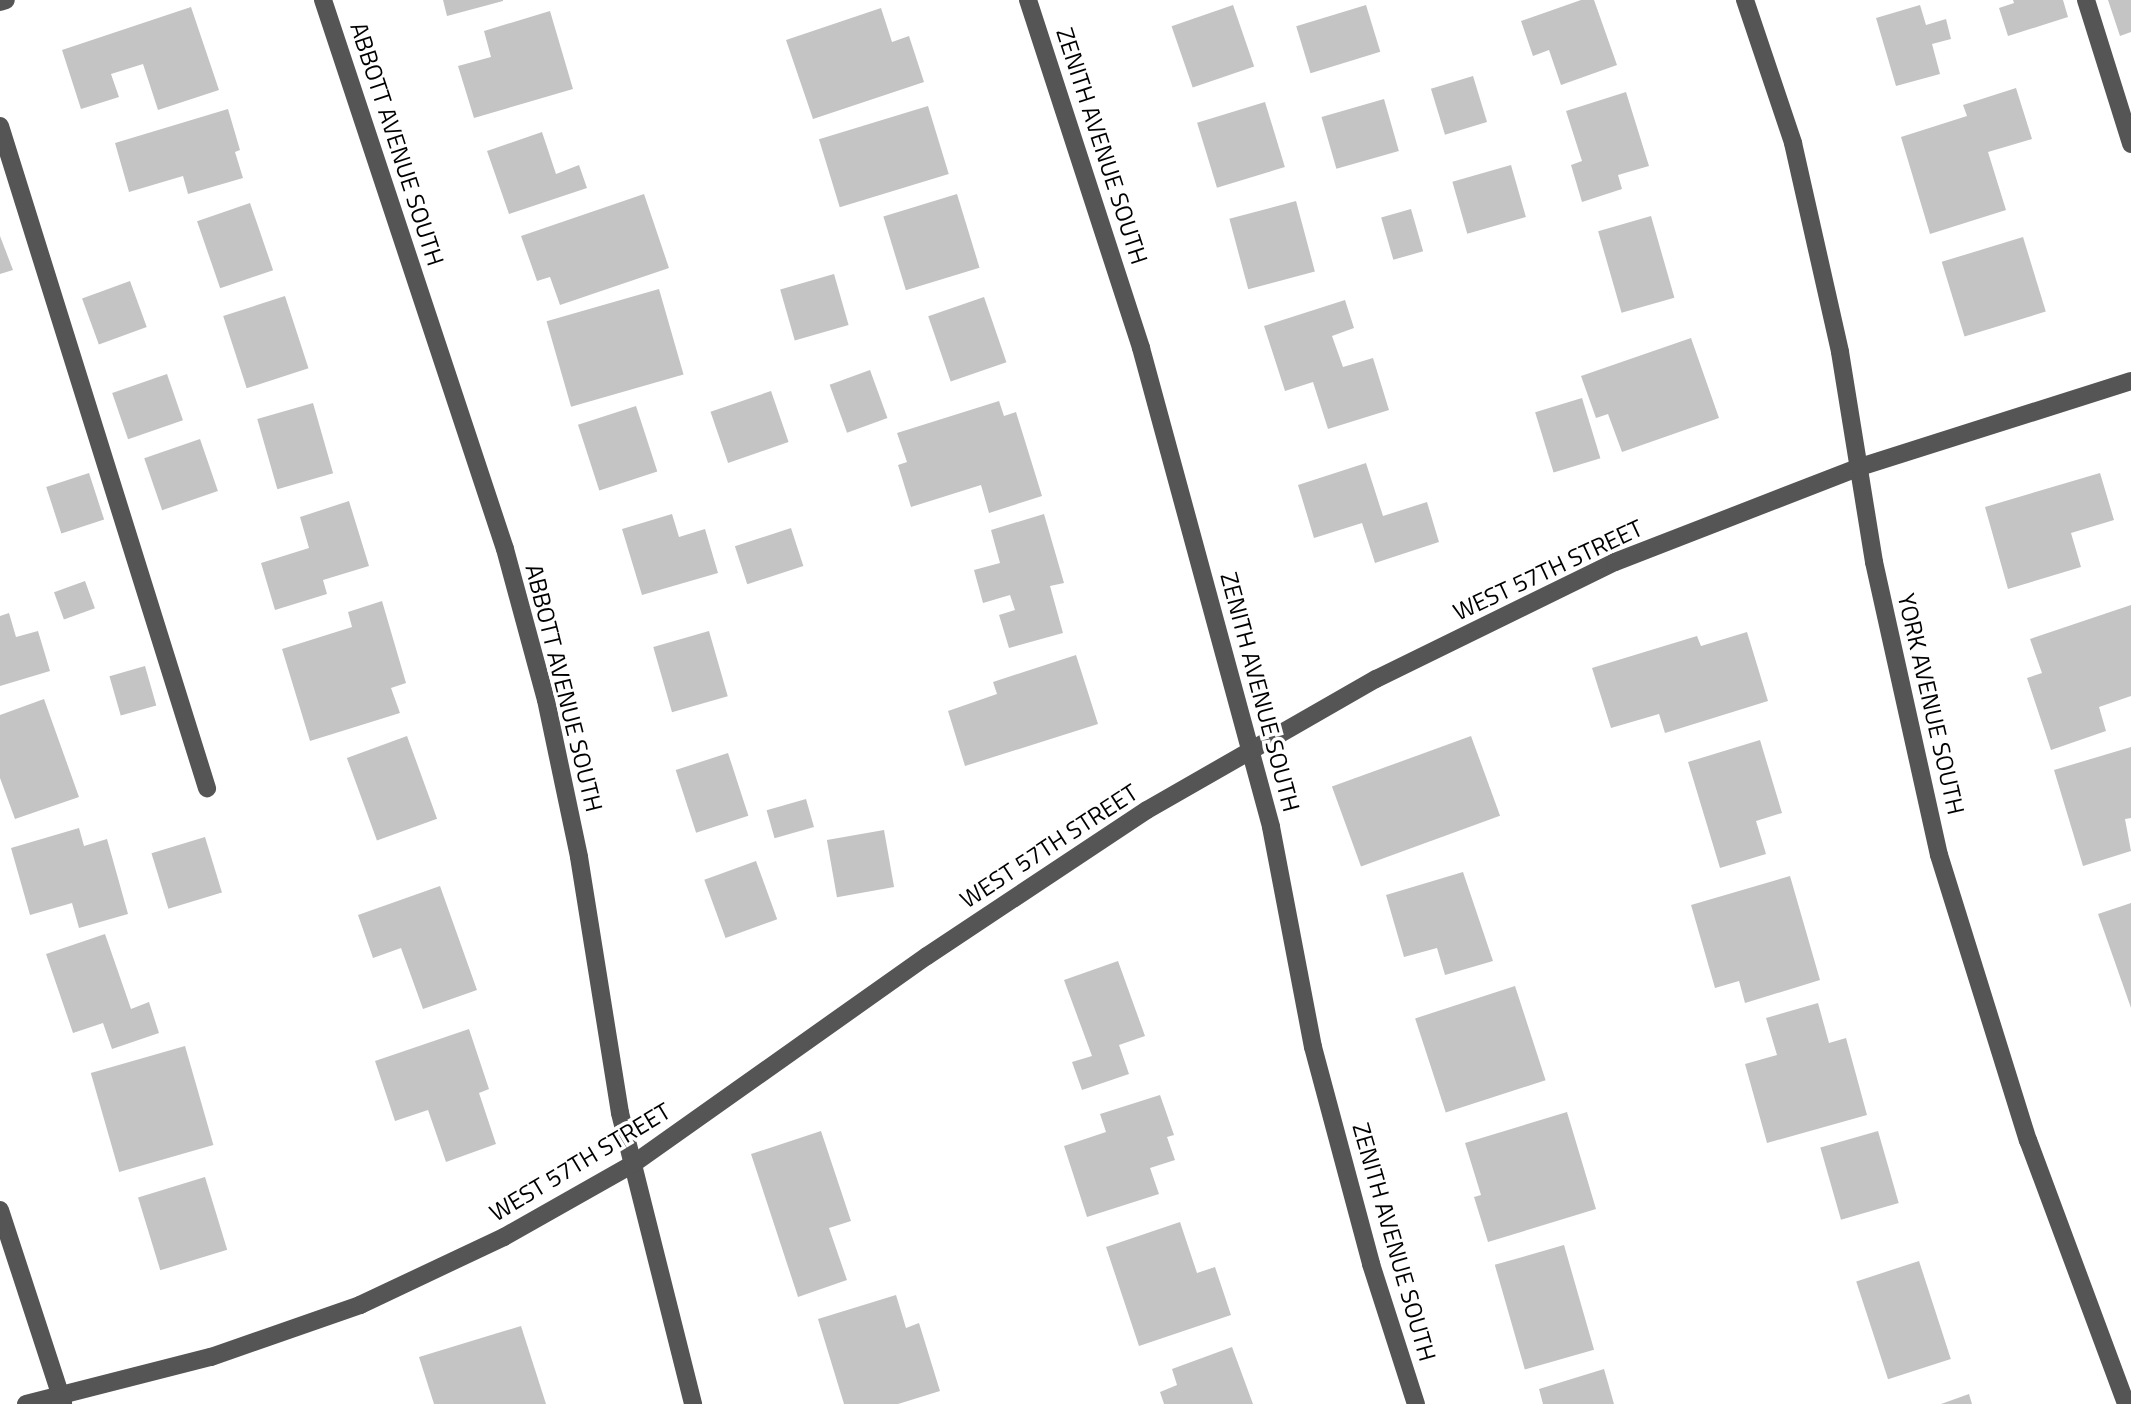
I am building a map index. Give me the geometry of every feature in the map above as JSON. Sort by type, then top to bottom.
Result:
[{"type":"street","points":[[0,2],[6,0]]},
{"type":"street","name":"ABBOTT AVENUE SOUTH","points":[[323,0],[505,549],[546,700],[579,857],[620,1112],[693,1404]]},
{"type":"street","name":"ZENITH AVENUE SOUTH","points":[[1028,0],[1141,348],[1271,827],[1313,1046],[1371,1264],[1416,1404]]},
{"type":"street","name":"YORK AVENUE SOUTH","points":[[1745,0],[1793,143],[1840,352],[1874,562],[1940,855],[2028,1140],[2126,1404]]},
{"type":"street","points":[[2086,0],[2131,144]]},
{"type":"street","points":[[0,126],[207,788]]},
{"type":"street","name":"WEST 57TH STREET","points":[[26,1404],[62,1399],[211,1357],[360,1305],[504,1237],[632,1164],[927,957],[1147,810],[1376,679],[1615,562],[1860,467],[2131,381]]},
{"type":"street","points":[[0,1210],[62,1399]]},
{"type":"building","points":[[443,0],[503,0],[503,1],[447,16]]},
{"type":"building","points":[[1581,0],[1594,0],[1617,65],[1561,85],[1549,50],[1533,56],[1521,21]]},
{"type":"building","points":[[2013,0],[2063,0],[2068,17],[2008,36],[1999,8],[2014,3]]},
{"type":"building","points":[[2108,0],[2131,0],[2131,32],[2120,36]]},
{"type":"building","points":[[1233,5],[1254,66],[1193,88],[1172,26]]},
{"type":"building","points":[[1366,5],[1380,52],[1311,73],[1296,26]]},
{"type":"building","points":[[1920,5],[1926,25],[1946,19],[1951,39],[1932,44],[1940,74],[1896,86],[1876,18]]},
{"type":"building","points":[[191,7],[219,90],[158,110],[143,64],[111,74],[119,97],[81,109],[62,50]]},
{"type":"building","points":[[881,8],[892,42],[909,36],[924,82],[813,119],[786,40]]},
{"type":"building","points":[[550,11],[573,89],[474,118],[458,66],[491,57],[484,31]]},
{"type":"building","points":[[1473,76],[1487,122],[1445,135],[1431,89]]},
{"type":"building","points":[[2016,88],[2032,139],[1988,152],[2006,210],[1930,234],[1901,137],[1967,116],[1963,105]]},
{"type":"building","points":[[1626,92],[1649,166],[1618,175],[1622,189],[1582,202],[1571,165],[1582,161],[1566,111]]},
{"type":"building","points":[[1384,99],[1399,151],[1336,169],[1322,117]]},
{"type":"building","points":[[1265,102],[1285,167],[1217,188],[1197,123]]},
{"type":"building","points":[[928,106],[949,174],[840,207],[819,139]]},
{"type":"building","points":[[228,109],[240,150],[235,152],[243,178],[188,194],[183,176],[129,192],[115,143]]},
{"type":"building","points":[[542,132],[556,174],[579,165],[587,188],[509,214],[487,151]]},
{"type":"building","points":[[1511,165],[1526,217],[1467,234],[1452,182]]},
{"type":"building","points":[[644,194],[669,268],[560,305],[550,277],[537,281],[521,236]]},
{"type":"building","points":[[957,194],[980,268],[906,290],[883,217]]},
{"type":"building","points":[[1296,201],[1315,272],[1248,289],[1229,219]]},
{"type":"building","points":[[250,203],[273,270],[220,288],[197,221]]},
{"type":"building","points":[[1411,209],[1423,251],[1393,260],[1381,218]]},
{"type":"building","points":[[1651,216],[1674,298],[1622,313],[1598,231]]},
{"type":"building","points":[[0,236],[13,270],[0,274]]},
{"type":"building","points":[[2023,237],[2046,312],[1965,336],[1942,262]]},
{"type":"building","points":[[834,274],[849,325],[795,340],[780,289]]},
{"type":"building","points":[[130,281],[147,327],[99,344],[82,298]]},
{"type":"building","points":[[659,289],[684,375],[571,407],[547,321]]},
{"type":"building","points":[[285,296],[308,368],[247,388],[223,316]]},
{"type":"building","points":[[984,297],[1006,362],[951,381],[928,316]]},
{"type":"building","points":[[1345,300],[1354,328],[1332,336],[1343,367],[1373,358],[1389,410],[1328,429],[1313,382],[1285,391],[1264,326]]},
{"type":"building","points":[[1691,338],[1719,418],[1622,452],[1608,414],[1596,418],[1581,376]]},
{"type":"building","points":[[870,370],[887,418],[847,433],[830,385]]},
{"type":"building","points":[[167,374],[183,420],[128,439],[112,393]]},
{"type":"building","points":[[771,391],[789,442],[728,463],[710,412]]},
{"type":"building","points":[[1582,398],[1600,458],[1554,473],[1535,412]]},
{"type":"building","points":[[999,401],[1004,416],[1016,412],[1042,496],[989,513],[981,485],[911,507],[898,465],[907,462],[897,433]]},
{"type":"building","points":[[313,403],[333,473],[277,489],[257,419]]},
{"type":"building","points":[[636,406],[657,472],[599,490],[578,425]]},
{"type":"building","points":[[200,439],[218,491],[162,510],[144,458]]},
{"type":"building","points":[[1366,463],[1383,516],[1427,502],[1439,542],[1375,563],[1362,523],[1314,538],[1298,485]]},
{"type":"building","points":[[89,473],[104,520],[61,534],[46,487]]},
{"type":"building","points":[[2100,473],[2114,520],[2071,533],[2081,567],[2008,589],[1985,507]]},
{"type":"building","points":[[349,501],[369,566],[323,580],[327,594],[275,610],[261,563],[309,548],[300,517]]},
{"type":"building","points":[[672,514],[679,537],[705,529],[718,573],[642,595],[622,529]]},
{"type":"building","points":[[1044,514],[1064,583],[1050,586],[1063,633],[1009,648],[999,615],[1015,610],[1010,595],[983,603],[974,570],[1000,563],[991,530]]},
{"type":"building","points":[[791,528],[803,566],[747,584],[735,546]]},
{"type":"building","points":[[85,581],[95,608],[64,620],[54,592]]},
{"type":"building","points":[[382,601],[406,683],[391,688],[400,713],[310,741],[282,649],[352,627],[348,612]]},
{"type":"building","points":[[2131,605],[2131,696],[2099,707],[2106,731],[2051,750],[2027,678],[2042,673],[2030,639]]},
{"type":"building","points":[[9,613],[16,637],[38,631],[50,671],[0,686],[0,616]]},
{"type":"building","points":[[709,631],[728,696],[672,712],[653,647]]},
{"type":"building","points":[[1747,632],[1768,701],[1665,733],[1659,714],[1611,728],[1592,668],[1697,636],[1701,646]]},
{"type":"building","points":[[1076,655],[1098,724],[965,766],[948,711],[997,694],[993,682]]},
{"type":"building","points":[[145,666],[156,705],[121,716],[109,676]]},
{"type":"building","points":[[44,699],[79,797],[15,819],[0,778],[0,715]]},
{"type":"building","points":[[407,736],[437,819],[377,841],[347,758]]},
{"type":"building","points":[[1471,736],[1500,816],[1361,866],[1332,787]]},
{"type":"building","points":[[1760,740],[1782,813],[1756,821],[1766,854],[1720,868],[1688,762]]},
{"type":"building","points":[[2131,747],[2131,818],[2125,819],[2131,851],[2083,866],[2054,770]]},
{"type":"building","points":[[728,753],[748,816],[696,833],[676,770]]},
{"type":"building","points":[[806,799],[814,827],[775,838],[767,810]]},
{"type":"building","points":[[79,828],[84,846],[107,839],[128,914],[79,928],[72,903],[30,915],[11,848]]},
{"type":"building","points":[[884,830],[894,887],[837,897],[827,840]]},
{"type":"building","points":[[205,837],[222,892],[168,909],[151,853]]},
{"type":"building","points":[[756,861],[777,919],[726,938],[704,880]]},
{"type":"building","points":[[1463,872],[1493,961],[1445,975],[1437,948],[1404,957],[1386,895]]},
{"type":"building","points":[[1790,876],[1820,980],[1745,1003],[1739,981],[1715,988],[1691,905]]},
{"type":"building","points":[[440,886],[477,990],[423,1009],[401,948],[373,958],[358,915]]},
{"type":"building","points":[[2131,903],[2131,1008],[2098,914]]},
{"type":"building","points":[[105,934],[131,1009],[149,1002],[159,1033],[112,1049],[103,1023],[73,1033],[46,954]]},
{"type":"building","points":[[1118,961],[1145,1036],[1119,1045],[1129,1074],[1082,1090],[1072,1062],[1092,1056],[1064,980]]},
{"type":"building","points":[[1515,986],[1546,1080],[1446,1113],[1415,1018]]},
{"type":"building","points":[[1818,1003],[1829,1043],[1846,1038],[1867,1115],[1767,1143],[1745,1064],[1777,1055],[1766,1018]]},
{"type":"building","points":[[469,1029],[489,1089],[479,1093],[496,1144],[446,1162],[428,1110],[395,1121],[375,1061]]},
{"type":"building","points":[[185,1046],[213,1145],[119,1172],[91,1073]]},
{"type":"building","points":[[1160,1095],[1174,1135],[1167,1137],[1175,1160],[1150,1168],[1159,1194],[1087,1217],[1064,1146],[1106,1132],[1100,1114]]},
{"type":"building","points":[[1567,1112],[1596,1209],[1488,1242],[1474,1197],[1481,1195],[1465,1143]]},
{"type":"building","points":[[821,1131],[851,1221],[829,1228],[847,1280],[798,1297],[751,1154]]},
{"type":"building","points":[[1878,1131],[1899,1203],[1841,1220],[1820,1148]]},
{"type":"building","points":[[205,1177],[227,1250],[160,1270],[138,1197]]},
{"type":"building","points":[[1180,1222],[1197,1273],[1215,1267],[1231,1315],[1139,1346],[1106,1247]]},
{"type":"building","points":[[1564,1245],[1594,1350],[1525,1370],[1495,1265]]},
{"type":"building","points":[[1919,1261],[1951,1359],[1888,1379],[1856,1281]]},
{"type":"building","points":[[896,1295],[906,1328],[919,1323],[940,1391],[898,1404],[844,1404],[818,1319]]},
{"type":"building","points":[[521,1326],[546,1404],[434,1404],[419,1357]]},
{"type":"building","points":[[1232,1347],[1253,1404],[1164,1404],[1160,1392],[1177,1385],[1172,1369]]},
{"type":"building","points":[[1604,1369],[1614,1404],[1543,1404],[1539,1389]]},
{"type":"building","points":[[1969,1394],[1972,1404],[1941,1404]]}]
